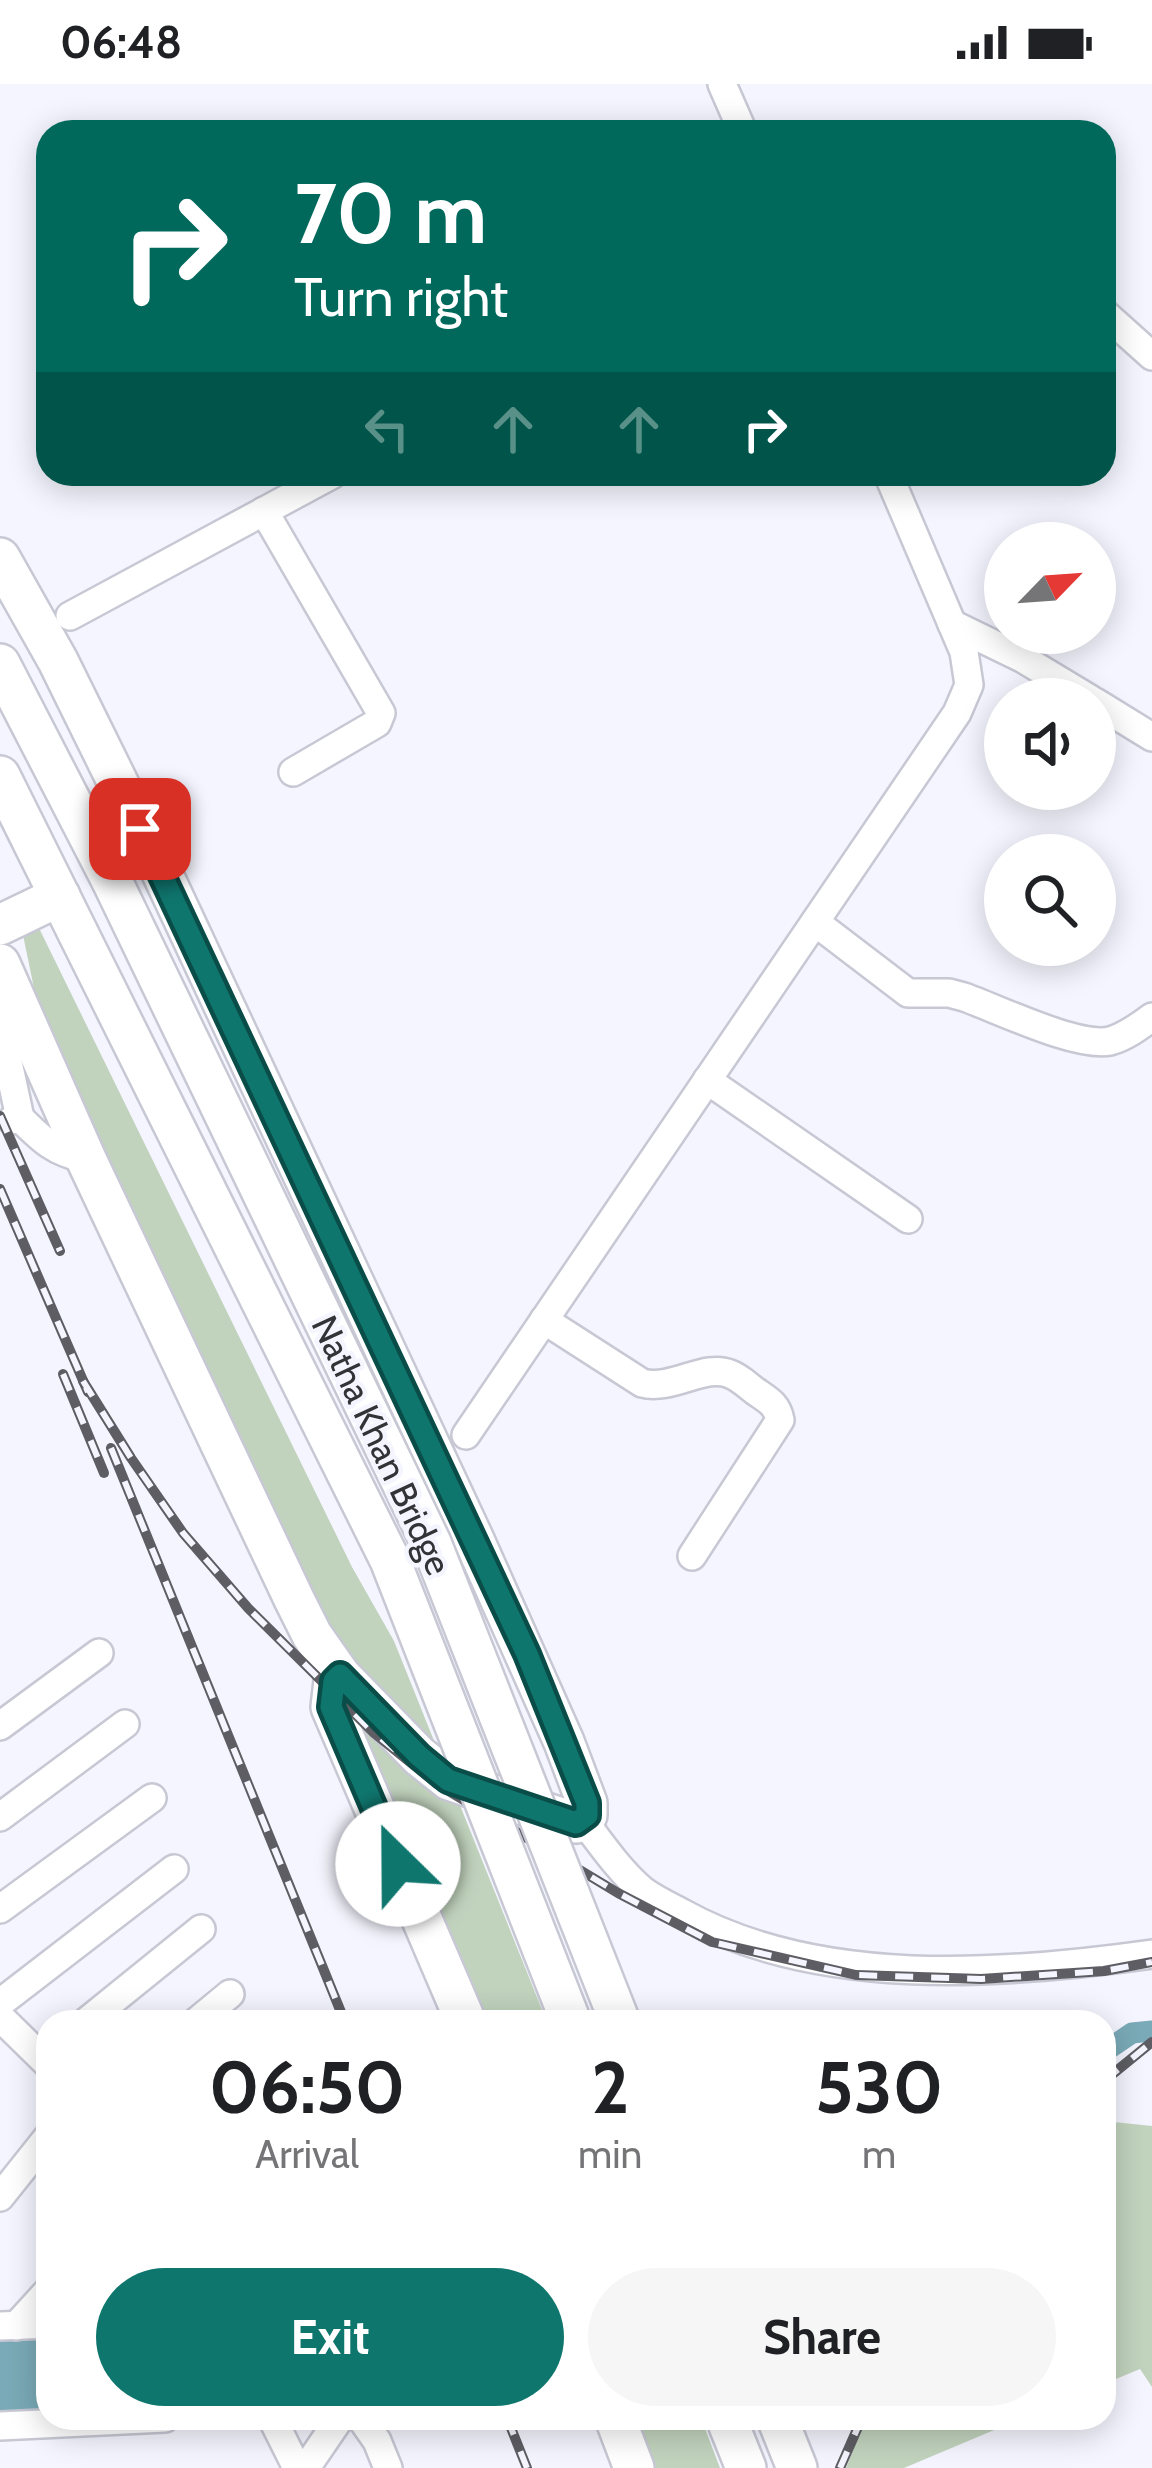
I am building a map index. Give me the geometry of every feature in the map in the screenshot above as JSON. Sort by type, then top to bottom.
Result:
[{"type":"highway","points":[[0,558],[112,771],[527,1654],[587,1803],[583,1820],[576,1823],[448,1780],[340,1675],[312,1635],[3,974]]},
{"type":"highway","name":"Natha Khan Bridge","points":[[0,664],[112,881],[431,1543],[615,2010]]},
{"type":"highway","points":[[69,797],[112,771]]},
{"type":"highway","name":"Natha Khan Bridge","points":[[0,776],[390,1560],[566,2010]]},
{"type":"highway","points":[[0,925],[60,896]]},
{"type":"highway","points":[[340,1675],[334,1681],[331,1707],[461,2010]]},
{"type":"highway","points":[[620,2430],[632,2463]]},
{"type":"highway","points":[[731,2430],[746,2468]]},
{"type":"highway","points":[[782,2430],[796,2468]]},
{"type":"street","points":[[722,84],[738,120]]},
{"type":"street","points":[[1116,324],[1152,356]]},
{"type":"street","points":[[70,616],[311,486]]},
{"type":"street","points":[[466,1435],[957,713],[969,685],[964,652],[893,486]]},
{"type":"street","points":[[264,512],[381,712],[377,723],[293,772]]},
{"type":"street","points":[[952,624],[1056,678]]},
{"type":"street","points":[[1116,714],[1152,737]]},
{"type":"street","points":[[815,922],[908,993],[949,992],[1082,1041],[1110,1041],[1152,1017]]},
{"type":"street","points":[[3,974],[5,1048],[16,1119],[63,1154],[86,1159]]},
{"type":"street","points":[[707,1080],[908,1219]]},
{"type":"street","points":[[544,1320],[642,1383],[654,1386],[728,1372],[774,1404],[780,1420],[692,1556]]},
{"type":"street","points":[[0,1726],[99,1653]]},
{"type":"street","points":[[0,1817],[125,1724]]},
{"type":"street","points":[[0,1909],[152,1798]]},
{"type":"street","points":[[583,1820],[644,1892],[718,1933],[767,1950],[862,1965],[981,1972],[1152,1954]]},
{"type":"street","points":[[0,2003],[174,1869]]},
{"type":"street","points":[[101,2010],[200,1929]]},
{"type":"street","points":[[211,2010],[230,1994]]},
{"type":"street","points":[[0,2017],[36,2049]]},
{"type":"street","points":[[6,2178],[36,2149]]},
{"type":"street","points":[[8,2326],[36,2302]]},
{"type":"street","points":[[0,2426],[36,2424]]},
{"type":"street","points":[[281,2430],[308,2465]]},
{"type":"street","points":[[295,2430],[308,2465]]},
{"type":"street","points":[[308,2465],[332,2430]]},
{"type":"street","points":[[369,2430],[388,2468]]},
{"type":"street","points":[[608,2430],[632,2463]]},
{"type":"green space","points":[[37,924],[352,1567],[394,1641],[542,2010],[471,2010],[36,998],[23,935]]},
{"type":"green space","points":[[1116,2122],[1152,2126],[1152,2387],[1140,2369],[1116,2379]]},
{"type":"green space","points":[[637,2430],[706,2430],[720,2468],[651,2468]]},
{"type":"green space","points":[[861,2430],[994,2430],[904,2468],[846,2468]]},
{"type":"water","points":[[36,2338],[36,2412],[0,2413],[0,2340]]},
{"type":"waterway","points":[[1116,2044],[1132,2033],[1152,2031]]},
{"type":"railway","points":[[0,1116],[60,1251]]},
{"type":"railway","points":[[0,1189],[88,1392]]},
{"type":"railway","points":[[63,1374],[104,1473]]},
{"type":"railway","points":[[83,1381],[183,1533],[248,1608],[373,1732],[437,1784],[618,1893],[712,1942],[856,1975],[981,1979],[1104,1971],[1152,1962]]},
{"type":"railway","points":[[111,1448],[340,2010]]},
{"type":"railway","points":[[1116,2071],[1152,2042]]},
{"type":"railway","points":[[512,2430],[527,2468]]},
{"type":"railway","points":[[840,2468],[857,2430]]},
{"type":"route","points":[[140,829],[527,1654],[587,1803],[587,1815],[576,1823],[448,1780],[340,1675],[334,1681],[331,1707],[398,1864]]}]
